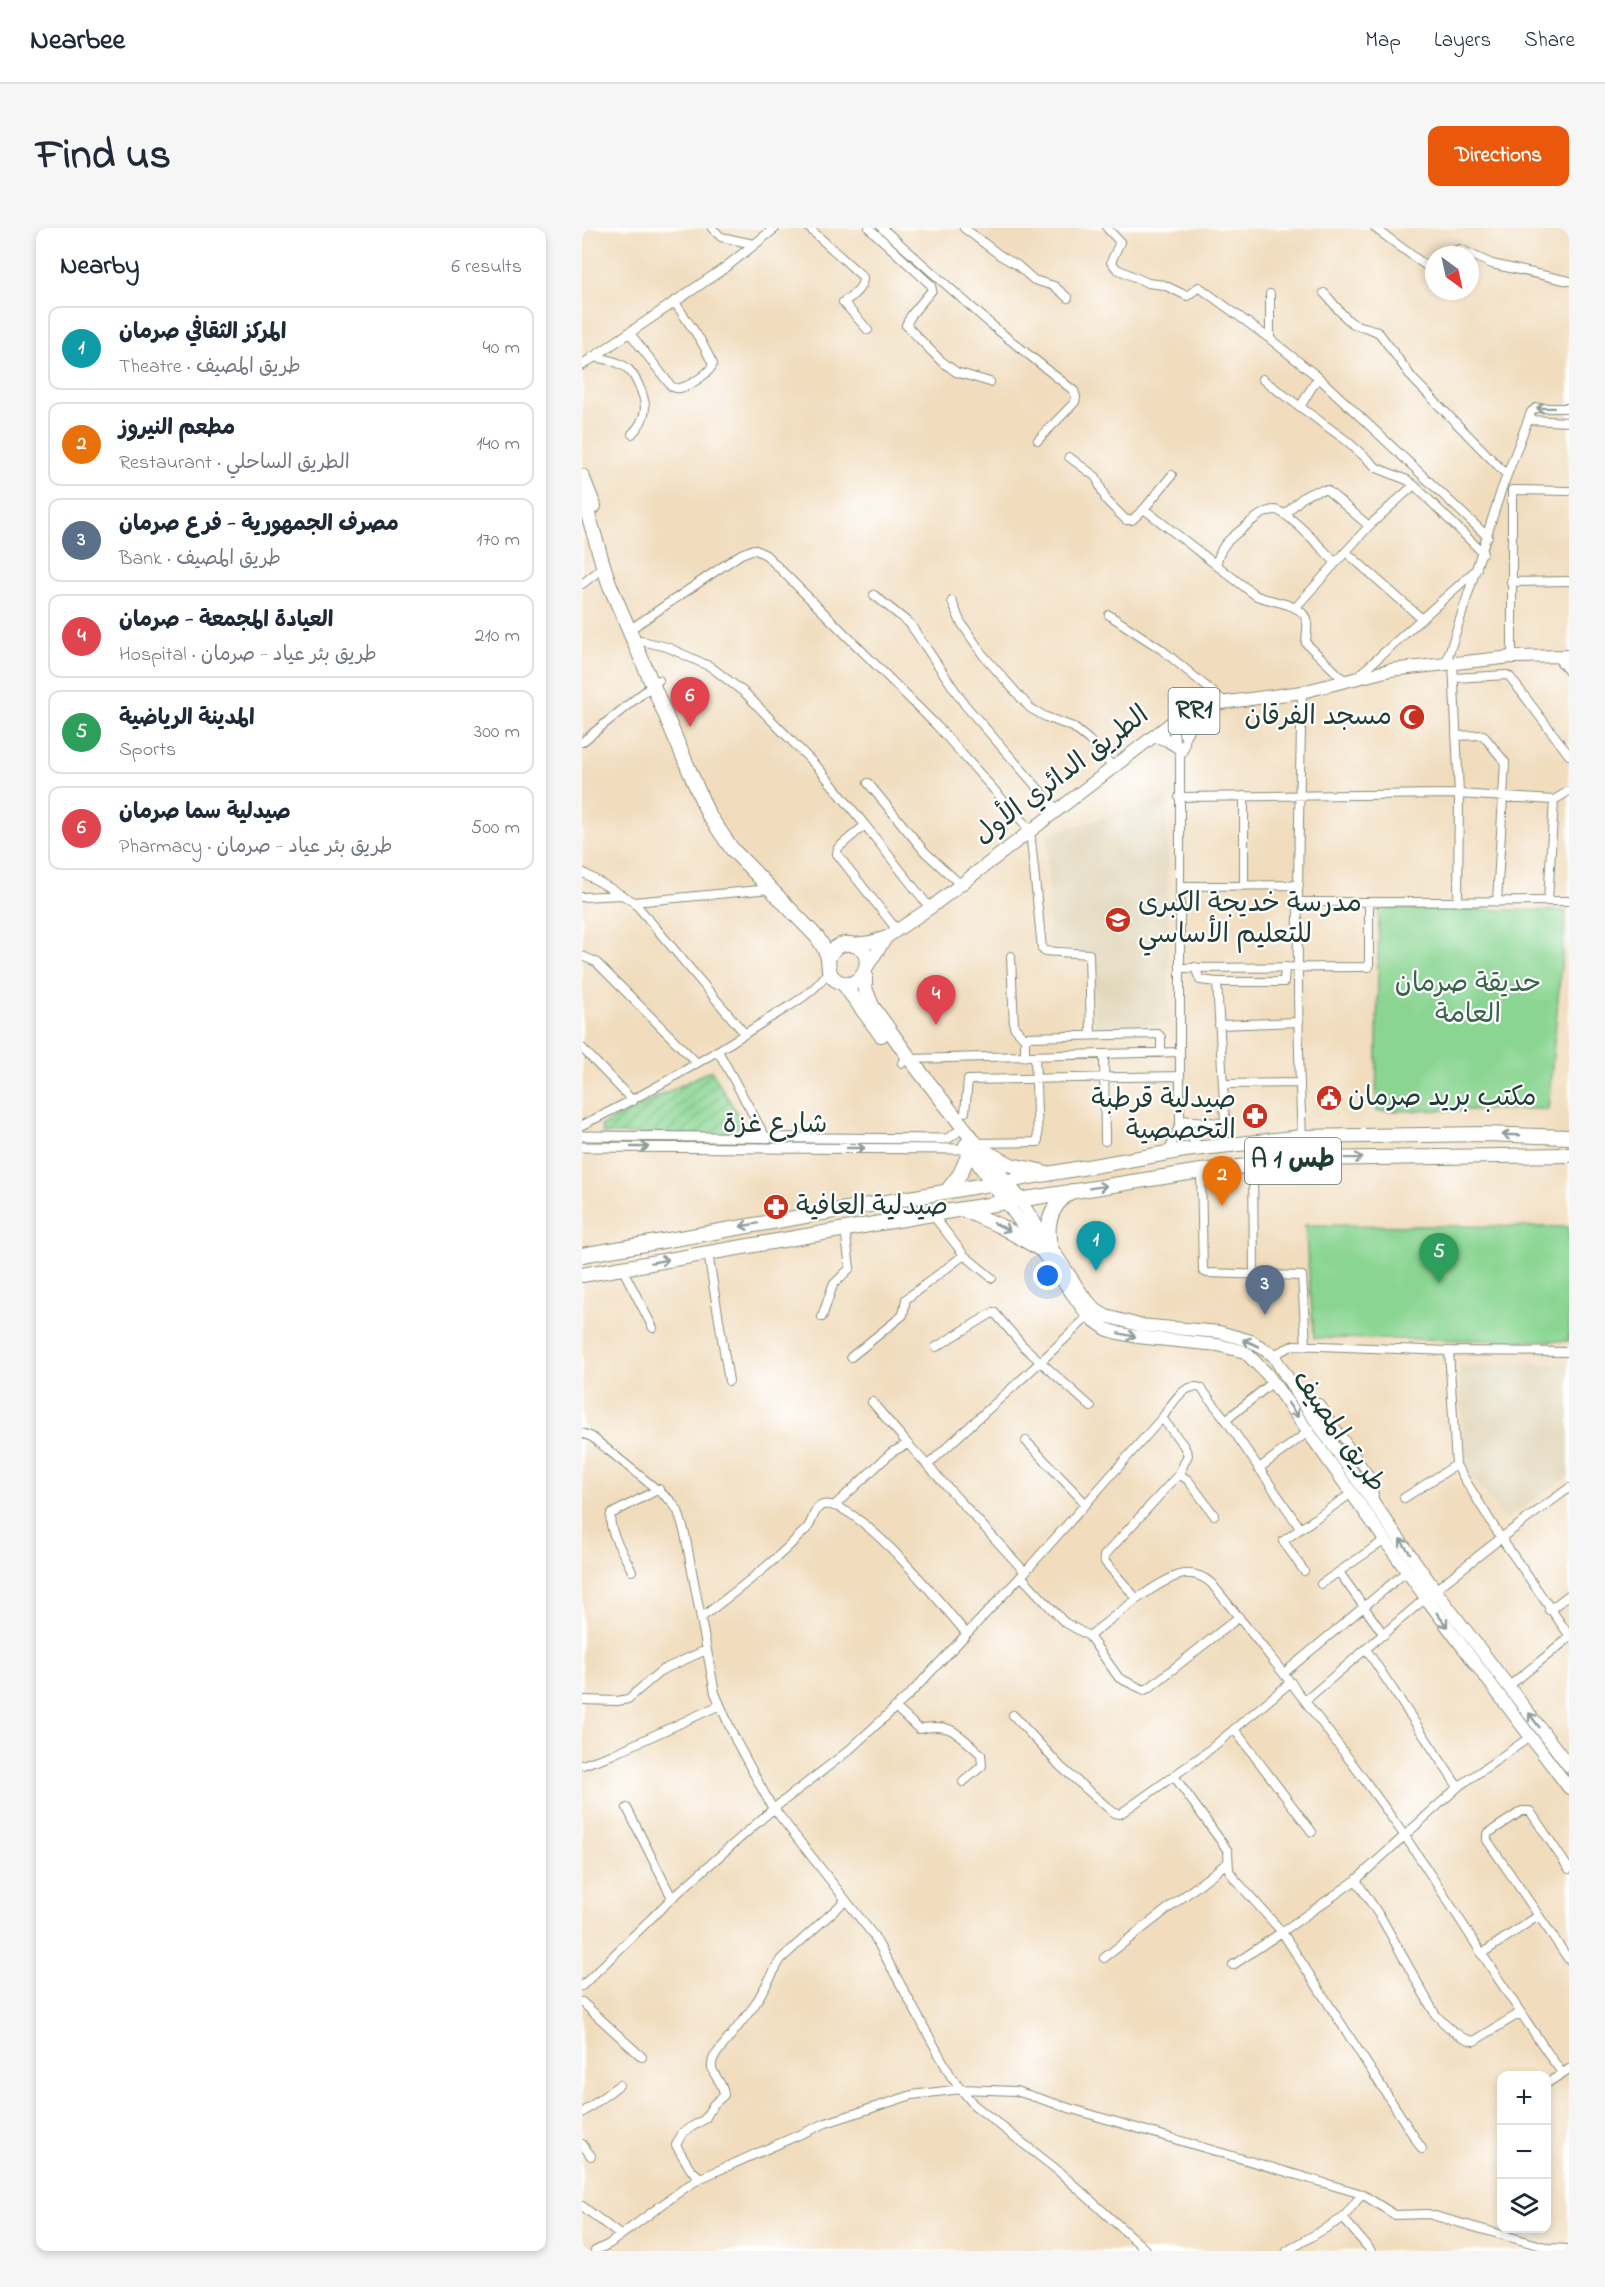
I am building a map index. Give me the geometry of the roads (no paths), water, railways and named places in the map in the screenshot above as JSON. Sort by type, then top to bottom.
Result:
[{"type":"highway","points":[[582,476],[600,521],[614,574],[712,821],[732,849],[817,937],[833,978],[842,983],[906,1061],[1013,1201]]},
{"type":"highway","points":[[582,498],[592,523],[604,567],[713,810],[725,830],[822,933],[831,940],[848,944],[865,953],[865,988],[869,1000],[906,1061],[956,1133],[971,1148],[1011,1165],[1048,1172]]},
{"type":"highway","points":[[828,965],[833,950],[848,944]]},
{"type":"highway","points":[[842,983],[853,983],[866,970]]},
{"type":"highway","name":"A 1 طس","points":[[582,1255],[1048,1172],[1200,1148],[1302,1137],[1485,1134],[1569,1137]]},
{"type":"highway","points":[[946,1191],[960,1174],[971,1148]]},
{"type":"highway","name":"A 1 طس","points":[[582,1275],[932,1214],[1201,1171],[1312,1159],[1569,1155]]},
{"type":"highway","points":[[962,1209],[1045,1247],[1049,1220],[1054,1207],[1063,1197],[1074,1191]]},
{"type":"main road","name":"الطريق الدائري الأول","points":[[892,933],[961,885],[1175,721],[1206,705],[1302,692],[1390,669],[1512,657],[1563,656]]},
{"type":"main road","points":[[1185,732],[1197,709]]},
{"type":"main road","points":[[1156,736],[1167,740],[1179,751]]},
{"type":"main road","points":[[848,944],[871,942],[892,933]]},
{"type":"main road","points":[[866,970],[892,933]]},
{"type":"main road","name":"طريق المصيف","points":[[1013,1201],[1088,1316],[1106,1329],[1137,1338],[1218,1345],[1245,1352],[1273,1382],[1407,1571],[1431,1594],[1509,1686],[1569,1766]]},
{"type":"main road","name":"طريق المصيف","points":[[1045,1247],[1096,1310],[1106,1316],[1139,1325],[1219,1332],[1251,1341],[1273,1355],[1302,1401],[1374,1502],[1431,1594],[1530,1737],[1569,1788]]},
{"type":"street","points":[[712,228],[721,237],[754,244]]},
{"type":"street","points":[[582,364],[726,267],[775,228]]},
{"type":"street","points":[[809,228],[863,277],[863,284],[850,299],[843,302],[868,330]]},
{"type":"street","points":[[869,228],[931,285],[931,292],[912,314],[906,326],[940,360],[956,372],[990,382]]},
{"type":"street","points":[[882,228],[986,320],[1074,391],[1075,402],[1038,440]]},
{"type":"street","points":[[964,228],[1017,265],[1034,280],[1054,286],[1068,298]]},
{"type":"street","points":[[1107,228],[1120,242],[1111,262],[1117,269],[1148,284],[1164,285],[1186,296],[1199,287],[1318,377],[1488,537]]},
{"type":"street","points":[[1375,228],[1425,265]]},
{"type":"street","points":[[1479,258],[1492,264],[1569,281]]},
{"type":"street","points":[[1324,293],[1349,320],[1380,334],[1413,379],[1507,475]]},
{"type":"street","points":[[1270,294],[1270,339]]},
{"type":"street","points":[[629,332],[671,386],[675,388],[683,388],[711,370],[712,360],[674,301]]},
{"type":"street","points":[[592,357],[616,362],[632,372],[642,392],[645,413],[643,421],[632,434]]},
{"type":"street","points":[[1299,407],[1318,377]]},
{"type":"street","points":[[1262,379],[1347,441],[1377,468],[1414,485],[1483,553]]},
{"type":"street","points":[[1458,901],[1459,794],[1454,678],[1450,662],[1501,491],[1531,412],[1536,408],[1569,408]]},
{"type":"street","points":[[1529,420],[1569,422]]},
{"type":"street","points":[[1069,457],[1096,477],[1106,500],[1126,520],[1132,520],[1144,509],[1172,475]]},
{"type":"street","points":[[1295,608],[1369,526],[1414,485]]},
{"type":"street","points":[[1285,515],[1308,494],[1327,490],[1369,526]]},
{"type":"street","points":[[1512,490],[1512,657]]},
{"type":"street","points":[[1501,491],[1569,491]]},
{"type":"street","points":[[1144,509],[1216,566],[1265,600],[1295,608],[1305,616],[1306,643],[1351,679],[1478,568]]},
{"type":"street","points":[[1216,566],[1224,544],[1251,522],[1266,512],[1274,510],[1285,515],[1335,562]]},
{"type":"street","points":[[635,626],[741,554],[754,549],[761,551],[937,726],[1030,830],[1042,949],[1089,954],[1091,1035]]},
{"type":"street","points":[[1346,552],[1421,618]]},
{"type":"street","points":[[582,584],[604,567]]},
{"type":"street","points":[[1511,582],[1569,581]]},
{"type":"street","points":[[874,594],[910,624],[966,705],[1057,810]]},
{"type":"street","points":[[952,601],[960,621],[973,641],[1030,708],[1073,728],[1089,740],[1114,768]]},
{"type":"street","points":[[1109,615],[1161,649],[1226,703]]},
{"type":"street","points":[[642,641],[667,647],[711,667],[746,694],[820,770],[930,908]]},
{"type":"street","points":[[1563,656],[1569,672]]},
{"type":"street","points":[[1454,678],[1510,676],[1569,755]]},
{"type":"street","points":[[582,741],[656,682]]},
{"type":"street","points":[[1302,692],[1299,796],[1299,1083],[1302,1137]]},
{"type":"street","points":[[1175,721],[1185,732],[1185,748],[1179,751]]},
{"type":"street","points":[[1168,1153],[1180,1122],[1179,751],[1175,721]]},
{"type":"street","points":[[1456,736],[1481,734],[1504,760],[1497,902]]},
{"type":"street","points":[[868,783],[925,852],[961,885]]},
{"type":"street","points":[[1179,797],[1459,794],[1554,800],[1569,790]]},
{"type":"street","points":[[1244,796],[1244,885]]},
{"type":"street","points":[[1548,901],[1554,800]]},
{"type":"street","points":[[865,825],[838,848],[837,854],[892,933]]},
{"type":"street","points":[[582,872],[634,902],[745,1034]]},
{"type":"street","points":[[1180,885],[1299,885]]},
{"type":"street","points":[[634,902],[771,888]]},
{"type":"street","points":[[582,897],[623,895]]},
{"type":"street","points":[[1299,902],[1569,901]]},
{"type":"street","points":[[1180,968],[1370,966],[1369,902]]},
{"type":"street","points":[[1011,956],[1014,1027],[1024,1038],[1025,1057]]},
{"type":"street","points":[[582,957],[596,962],[697,1063]]},
{"type":"street","points":[[812,991],[828,965]]},
{"type":"street","points":[[1196,967],[1200,980],[1217,982],[1284,982],[1285,967]]},
{"type":"street","points":[[1180,1122],[1224,1122],[1225,1120],[1217,982]]},
{"type":"street","points":[[582,1125],[633,1101],[718,1051],[812,991],[842,983]]},
{"type":"street","points":[[1219,1025],[1299,1022]]},
{"type":"street","points":[[1024,1038],[1158,1034],[1161,1036],[1161,1053]]},
{"type":"street","points":[[582,1048],[633,1101]]},
{"type":"street","points":[[718,1051],[766,1138]]},
{"type":"street","points":[[906,1061],[1180,1052]]},
{"type":"street","points":[[1104,1055],[1105,1141]]},
{"type":"street","points":[[971,1148],[1038,1142],[1035,1056]]},
{"type":"street","points":[[965,1112],[968,1080],[1180,1076]]},
{"type":"street","points":[[1224,1084],[1299,1083]]},
{"type":"street","points":[[1180,1122],[1200,1148]]},
{"type":"street","name":"شارع غزة","points":[[582,1136],[947,1139],[956,1133]]},
{"type":"street","name":"شارع غزة","points":[[582,1147],[971,1148]]},
{"type":"street","points":[[1253,1165],[1254,1273]]},
{"type":"street","points":[[1201,1171],[1203,1271],[1303,1277],[1306,1346]]},
{"type":"street","points":[[932,1214],[964,1255],[992,1278]]},
{"type":"street","points":[[822,1317],[833,1285],[850,1268],[846,1229]]},
{"type":"street","points":[[708,1253],[729,1381]]},
{"type":"street","points":[[851,1357],[903,1315],[906,1299],[964,1255]]},
{"type":"street","points":[[622,1268],[653,1329]]},
{"type":"street","points":[[936,1347],[994,1312],[1023,1346],[1091,1407]]},
{"type":"street","points":[[928,1465],[975,1420],[1042,1363],[1088,1316]]},
{"type":"street","points":[[1273,1355],[1290,1346],[1569,1352]]},
{"type":"street","points":[[1449,1351],[1456,1465],[1501,1538],[1569,1637],[1509,1686]]},
{"type":"street","points":[[1226,1420],[1273,1382]]},
{"type":"street","points":[[582,1986],[672,1898],[774,1809],[848,1751],[895,1707],[1023,1574],[1162,1418],[1181,1393],[1196,1386],[1201,1388],[1226,1420],[1300,1528]]},
{"type":"street","points":[[872,1402],[1064,1622],[1089,1636],[1119,1678],[1144,1690],[1149,1688],[1239,1617]]},
{"type":"street","points":[[1137,1599],[1106,1562],[1104,1556],[1179,1474],[1188,1452],[1162,1418]]},
{"type":"street","points":[[1258,1469],[1308,1432]]},
{"type":"street","points":[[582,1433],[592,1437],[659,1489],[675,1506],[682,1521],[706,1650],[720,1705],[735,1738],[774,1809],[874,1936],[961,2089],[979,2110],[1056,2169],[1147,2251]]},
{"type":"street","points":[[1026,1441],[1086,1504]]},
{"type":"street","points":[[834,1506],[892,1452],[908,1444]]},
{"type":"street","points":[[1404,1498],[1456,1465]]},
{"type":"street","points":[[1179,1474],[1188,1480],[1214,1515]]},
{"type":"street","points":[[1306,1700],[1431,1594],[1569,1488]]},
{"type":"street","points":[[632,1570],[612,1529],[609,1520],[611,1514],[659,1489]]},
{"type":"street","points":[[1304,1571],[1283,1541],[1352,1493]]},
{"type":"street","points":[[701,1618],[787,1548],[809,1526],[818,1508],[824,1504],[834,1506],[864,1523],[874,1532],[919,1578],[966,1633]]},
{"type":"street","points":[[1321,1584],[1385,1540]]},
{"type":"street","points":[[1284,1673],[1407,1571]]},
{"type":"street","points":[[1339,1572],[1384,1635]]},
{"type":"street","points":[[1089,1636],[1137,1599],[1178,1576],[1191,1574],[1205,1578],[1211,1583],[1306,1700],[1404,1836],[1520,2013],[1566,2071],[1551,2081]]},
{"type":"street","points":[[1549,1610],[1569,1595]]},
{"type":"street","points":[[582,1700],[628,1699],[662,1670],[706,1650]]},
{"type":"street","points":[[1366,1650],[1458,1787]]},
{"type":"street","points":[[1013,1715],[1068,1773],[1114,1813],[1123,1812],[1174,1776],[1291,1682]]},
{"type":"street","points":[[582,1765],[611,1755],[720,1705]]},
{"type":"street","points":[[895,1707],[919,1729],[937,1725],[947,1728],[981,1754],[982,1766],[963,1782]]},
{"type":"street","points":[[1234,1729],[1312,1832]]},
{"type":"street","points":[[1233,1965],[1356,1880],[1458,1787],[1530,1737]]},
{"type":"street","points":[[1174,1776],[1228,1851],[1227,1863],[1234,1878],[1282,1932],[1422,2148]]},
{"type":"street","points":[[627,1808],[672,1898]]},
{"type":"street","points":[[1569,1869],[1530,1811],[1522,1811],[1488,1834],[1486,1840],[1569,1960]]},
{"type":"street","points":[[1104,1958],[1227,1863]]},
{"type":"street","points":[[1356,1880],[1383,1921],[1435,2014],[1442,2022],[1467,2040],[1474,2041],[1520,2013]]},
{"type":"street","points":[[701,2178],[691,2170],[676,2145],[683,2132],[705,2119],[713,2105],[724,2095],[723,2087],[711,2069],[714,2057],[754,2006],[782,1959],[846,1900]]},
{"type":"street","points":[[1481,1954],[1538,1916]]},
{"type":"street","points":[[582,2002],[642,2057]]},
{"type":"street","points":[[582,2113],[618,2085]]},
{"type":"street","points":[[595,2251],[609,2244],[701,2178],[826,2123],[912,2095],[961,2089],[1028,2093],[1072,2109],[1362,2194],[1395,2215],[1428,2214],[1549,2248],[1569,2249]]},
{"type":"street","points":[[582,2144],[591,2156]]},
{"type":"street","points":[[1287,2251],[1343,2217],[1362,2194]]},
{"type":"street","points":[[582,2205],[620,2235]]},
{"type":"street","points":[[1343,2217],[1371,2251]]},
{"type":"place","name":"مسجد الفرقان","points":[[1412,717]]},
{"type":"place","name":"صيدلية سما صرمان","points":[[690,727]]},
{"type":"place","name":"مدرسة خديجة الكبرى للتعليم الأساسي","points":[[1118,920]]},
{"type":"place","name":"العيادة المجمعة - صرمان","points":[[936,1025]]},
{"type":"place","name":"مكتب بريد صرمان","points":[[1329,1098]]},
{"type":"place","name":"صيدلية قرطبة التخصصية","points":[[1255,1116]]},
{"type":"place","name":"مطعم النيروز","points":[[1222,1206]]},
{"type":"place","name":"صيدلية العافية","points":[[776,1207]]},
{"type":"place","name":"المركز الثقافي صرمان","points":[[1096,1271]]},
{"type":"place","name":"المدينة الرياضية","points":[[1439,1283]]},
{"type":"place","name":"مصرف الجمهورية - فرع صرمان","points":[[1265,1315]]},
{"type":"park label","name":"حديقة صرمان العامة","points":[[1468,1000]]}]
